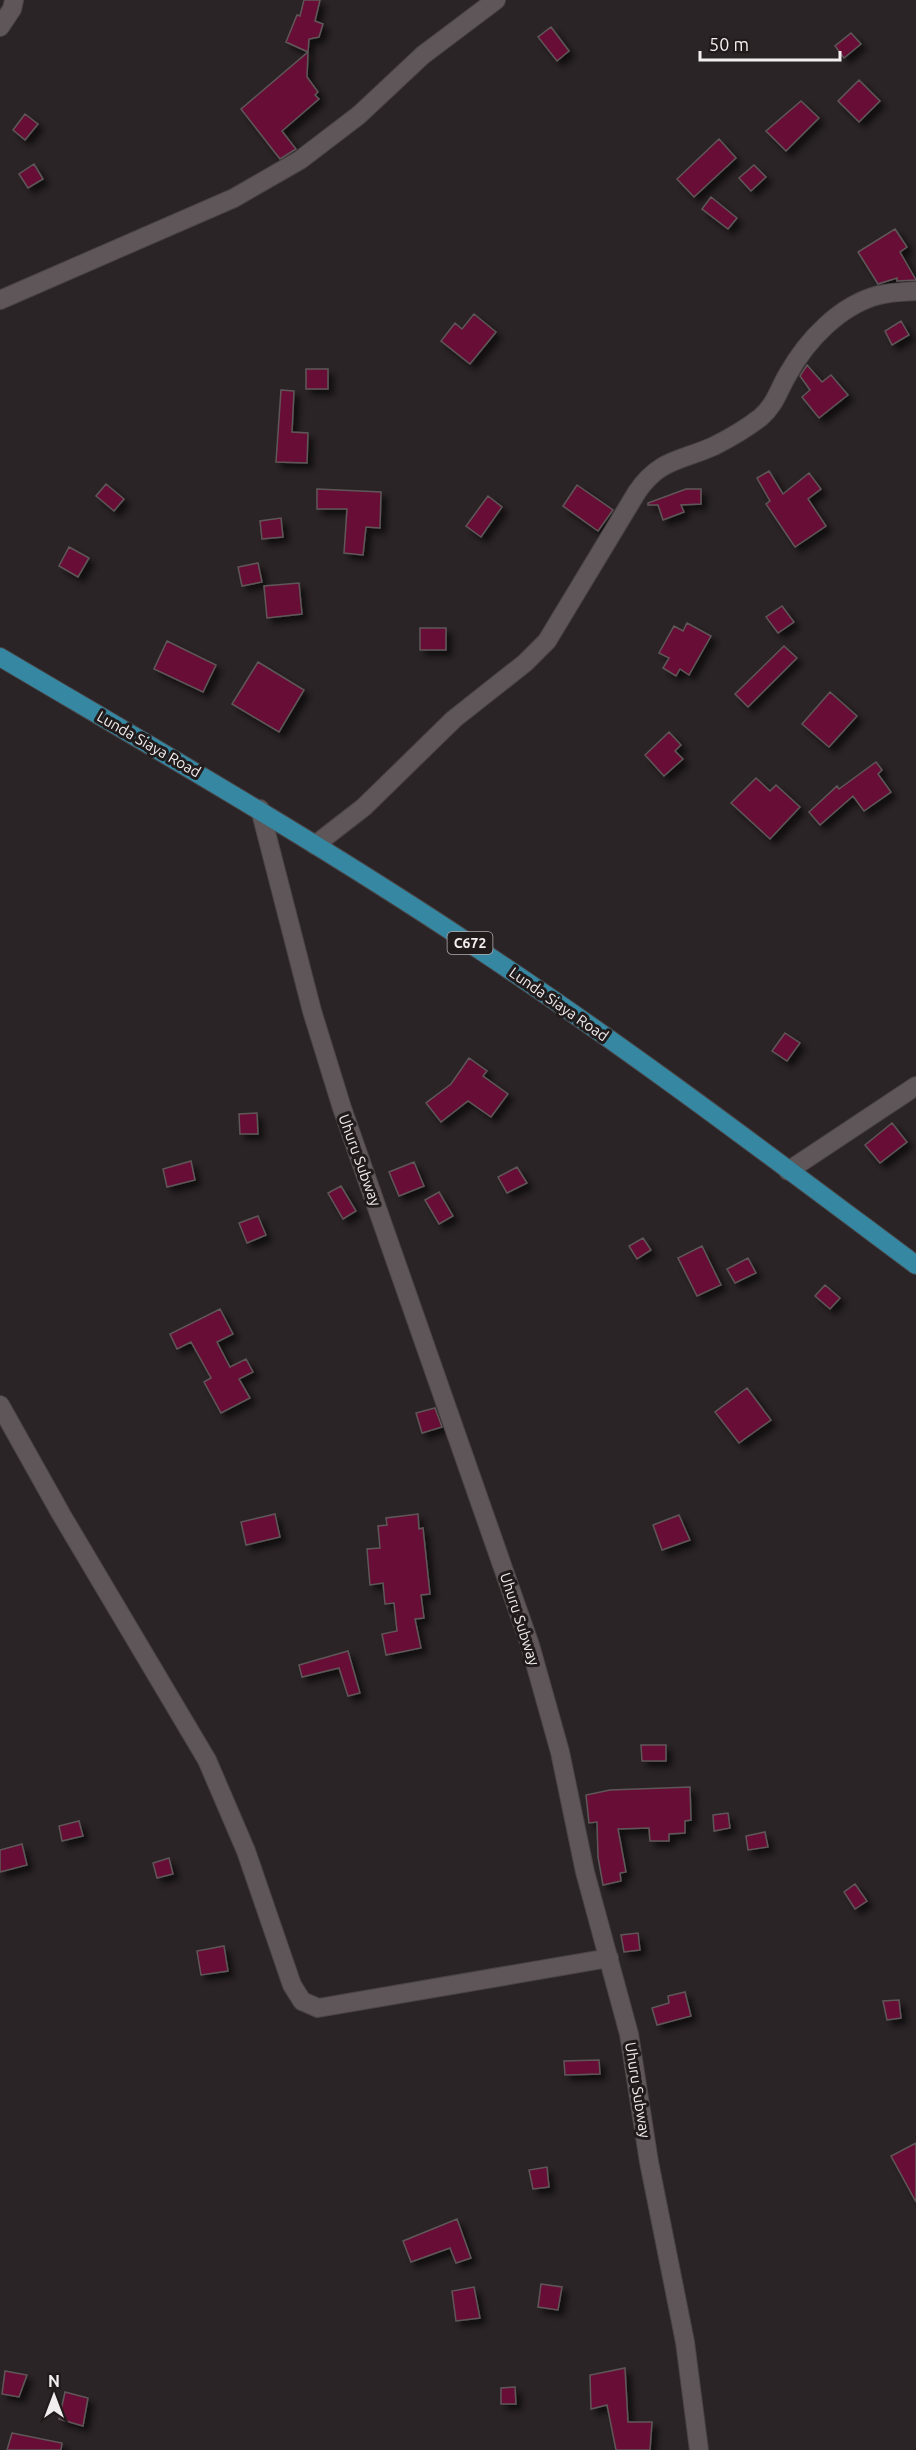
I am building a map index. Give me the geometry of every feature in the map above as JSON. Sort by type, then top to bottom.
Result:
[{"type":"main road","name":"Lunda Siaya Road","points":[[0,657],[260,809],[473,945],[592,1026],[916,1265]]},
{"type":"street","points":[[0,27],[12,9],[14,0]]},
{"type":"street","points":[[0,300],[234,198],[300,160],[359,115],[423,55],[496,0]]},
{"type":"street","points":[[315,845],[364,807],[454,719],[525,663],[546,641],[633,498],[656,470],[669,461],[712,446],[761,416],[772,405],[802,352],[820,331],[845,311],[879,295],[916,291]]},
{"type":"street","name":"Uhuru Subway","points":[[260,809],[296,954],[342,1108],[530,1646],[560,1752],[585,1872],[629,2034],[649,2162],[683,2332],[699,2450]]},
{"type":"street","points":[[788,1171],[916,1086]]},
{"type":"street","points":[[0,1405],[61,1514],[207,1760],[246,1851],[292,1985],[302,2001],[318,2008],[609,1958]]},
{"type":"building","points":[[304,0],[320,0],[315,21],[323,24],[319,37],[309,39],[308,52],[286,42],[297,15],[300,16]]},
{"type":"building","points":[[551,27],[569,51],[557,61],[538,37]]},
{"type":"building","points":[[851,33],[861,44],[844,58],[835,46]]},
{"type":"building","points":[[308,52],[307,77],[318,92],[315,95],[319,99],[282,131],[296,149],[280,159],[241,109]]},
{"type":"building","points":[[859,80],[880,101],[859,122],[838,101]]},
{"type":"building","points":[[801,101],[819,118],[786,151],[766,131]]},
{"type":"building","points":[[25,114],[38,124],[25,140],[13,130]]},
{"type":"building","points":[[719,139],[736,158],[694,197],[677,179]]},
{"type":"building","points":[[34,164],[43,179],[28,188],[19,174]]},
{"type":"building","points":[[754,165],[766,177],[751,191],[739,178]]},
{"type":"building","points":[[711,197],[737,218],[728,229],[702,209]]},
{"type":"building","points":[[895,229],[907,247],[900,252],[916,280],[897,281],[897,278],[878,284],[858,252]]},
{"type":"building","points":[[474,314],[496,332],[470,364],[441,341],[455,323],[462,329]]},
{"type":"building","points":[[901,321],[909,335],[892,345],[885,331]]},
{"type":"building","points":[[807,365],[822,382],[831,375],[848,395],[819,418],[802,397],[810,390],[800,376]]},
{"type":"building","points":[[306,369],[328,369],[328,389],[306,389]]},
{"type":"building","points":[[281,390],[294,391],[292,432],[308,433],[307,463],[276,462]]},
{"type":"building","points":[[769,471],[783,494],[809,473],[821,489],[808,499],[826,526],[795,547],[766,504],[770,501],[757,478]]},
{"type":"building","points":[[106,484],[124,499],[114,511],[96,496]]},
{"type":"building","points":[[577,485],[613,510],[598,531],[563,506]]},
{"type":"building","points":[[317,489],[381,492],[380,528],[366,527],[363,555],[344,553],[347,509],[317,509]]},
{"type":"building","points":[[686,489],[701,489],[701,504],[681,505],[684,512],[663,520],[658,505],[648,505],[648,503]]},
{"type":"building","points":[[488,496],[502,507],[481,537],[466,526]]},
{"type":"building","points":[[281,518],[283,537],[262,539],[260,521]]},
{"type":"building","points":[[69,547],[89,558],[78,577],[59,566]]},
{"type":"building","points":[[258,563],[262,582],[242,586],[238,567]]},
{"type":"building","points":[[299,583],[302,614],[267,618],[264,586]]},
{"type":"building","points":[[782,606],[794,622],[778,633],[766,617]]},
{"type":"building","points":[[687,623],[711,636],[689,675],[680,669],[676,676],[663,668],[669,658],[659,653],[674,626],[683,631]]},
{"type":"building","points":[[420,628],[446,628],[446,650],[420,650]]},
{"type":"building","points":[[167,641],[216,665],[203,692],[154,669]]},
{"type":"building","points":[[784,646],[797,658],[748,707],[735,694]]},
{"type":"building","points":[[258,662],[304,690],[279,732],[232,704]]},
{"type":"building","points":[[830,692],[857,716],[829,747],[802,724]]},
{"type":"building","points":[[669,732],[681,745],[675,751],[683,759],[664,776],[645,755]]},
{"type":"building","points":[[876,762],[882,770],[878,774],[891,792],[864,811],[853,796],[820,825],[809,812],[837,786],[839,789]]},
{"type":"building","points":[[756,778],[770,791],[776,785],[800,807],[770,839],[731,803]]},
{"type":"building","points":[[785,1033],[800,1043],[787,1061],[772,1051]]},
{"type":"building","points":[[469,1058],[487,1071],[483,1076],[508,1094],[491,1117],[468,1101],[441,1122],[426,1103],[451,1084]]},
{"type":"building","points":[[257,1113],[258,1134],[240,1134],[239,1114]]},
{"type":"building","points":[[892,1123],[907,1142],[880,1163],[865,1145]]},
{"type":"building","points":[[191,1161],[195,1180],[167,1187],[163,1169]]},
{"type":"building","points":[[414,1162],[424,1186],[399,1196],[389,1172]]},
{"type":"building","points":[[517,1167],[527,1183],[507,1193],[498,1177]]},
{"type":"building","points":[[341,1186],[356,1211],[343,1219],[328,1193]]},
{"type":"building","points":[[439,1192],[453,1216],[439,1224],[425,1200]]},
{"type":"building","points":[[258,1216],[266,1235],[247,1243],[239,1223]]},
{"type":"building","points":[[643,1238],[651,1250],[637,1259],[629,1246]]},
{"type":"building","points":[[702,1246],[721,1285],[697,1296],[678,1258]]},
{"type":"building","points":[[748,1258],[756,1273],[735,1283],[727,1269]]},
{"type":"building","points":[[825,1285],[840,1298],[830,1309],[815,1296]]},
{"type":"building","points":[[220,1309],[233,1334],[217,1342],[230,1367],[246,1359],[253,1372],[239,1379],[250,1398],[221,1413],[204,1382],[211,1378],[191,1342],[177,1349],[170,1334]]},
{"type":"building","points":[[747,1388],[771,1420],[739,1443],[715,1412]]},
{"type":"building","points":[[435,1408],[442,1427],[422,1433],[416,1413]]},
{"type":"building","points":[[275,1514],[280,1537],[246,1545],[241,1522]]},
{"type":"building","points":[[418,1514],[419,1529],[423,1528],[430,1594],[421,1595],[424,1618],[415,1619],[421,1648],[386,1655],[382,1634],[397,1631],[394,1603],[385,1604],[383,1583],[370,1585],[367,1549],[380,1548],[378,1526],[387,1525],[386,1518]]},
{"type":"building","points":[[679,1515],[690,1540],[662,1550],[653,1525]]},
{"type":"building","points":[[348,1651],[360,1693],[348,1696],[339,1668],[302,1677],[299,1665]]},
{"type":"building","points":[[641,1745],[666,1745],[666,1761],[642,1761]]},
{"type":"building","points":[[690,1787],[691,1820],[685,1821],[685,1833],[669,1834],[669,1841],[650,1841],[649,1828],[618,1829],[626,1872],[620,1873],[621,1881],[603,1885],[598,1857],[597,1822],[589,1823],[586,1795],[610,1790]]},
{"type":"building","points":[[728,1813],[730,1828],[714,1831],[713,1815]]},
{"type":"building","points":[[79,1821],[83,1836],[62,1841],[59,1826]]},
{"type":"building","points":[[765,1832],[768,1847],[748,1850],[746,1836]]},
{"type":"building","points":[[22,1844],[27,1865],[0,1872],[0,1850]]},
{"type":"building","points":[[169,1858],[173,1874],[157,1878],[153,1863]]},
{"type":"building","points":[[855,1884],[867,1901],[855,1909],[844,1892]]},
{"type":"building","points":[[638,1933],[640,1950],[624,1952],[621,1935]]},
{"type":"building","points":[[224,1946],[228,1971],[201,1975],[197,1951]]},
{"type":"building","points":[[685,1992],[691,2016],[657,2025],[652,2008],[669,2003],[668,1996]]},
{"type":"building","points":[[899,2000],[901,2018],[887,2020],[883,2001]]},
{"type":"building","points":[[599,2060],[600,2074],[565,2075],[564,2061]]},
{"type":"building","points":[[916,2143],[916,2202],[891,2156]]},
{"type":"building","points":[[547,2167],[549,2187],[533,2189],[529,2170]]},
{"type":"building","points":[[457,2219],[471,2258],[456,2263],[450,2248],[411,2262],[403,2241]]},
{"type":"building","points":[[541,2284],[562,2287],[558,2310],[538,2307]]},
{"type":"building","points":[[474,2287],[480,2318],[456,2321],[452,2291]]},
{"type":"building","points":[[625,2368],[628,2422],[652,2422],[650,2450],[616,2450],[607,2405],[591,2409],[590,2375]]},
{"type":"building","points":[[5,2371],[27,2375],[19,2397],[2,2394]]},
{"type":"building","points":[[515,2387],[516,2404],[501,2404],[501,2388]]},
{"type":"building","points":[[65,2392],[88,2398],[83,2426],[59,2419]]},
{"type":"building","points":[[12,2433],[62,2443],[61,2450],[7,2450]]}]
